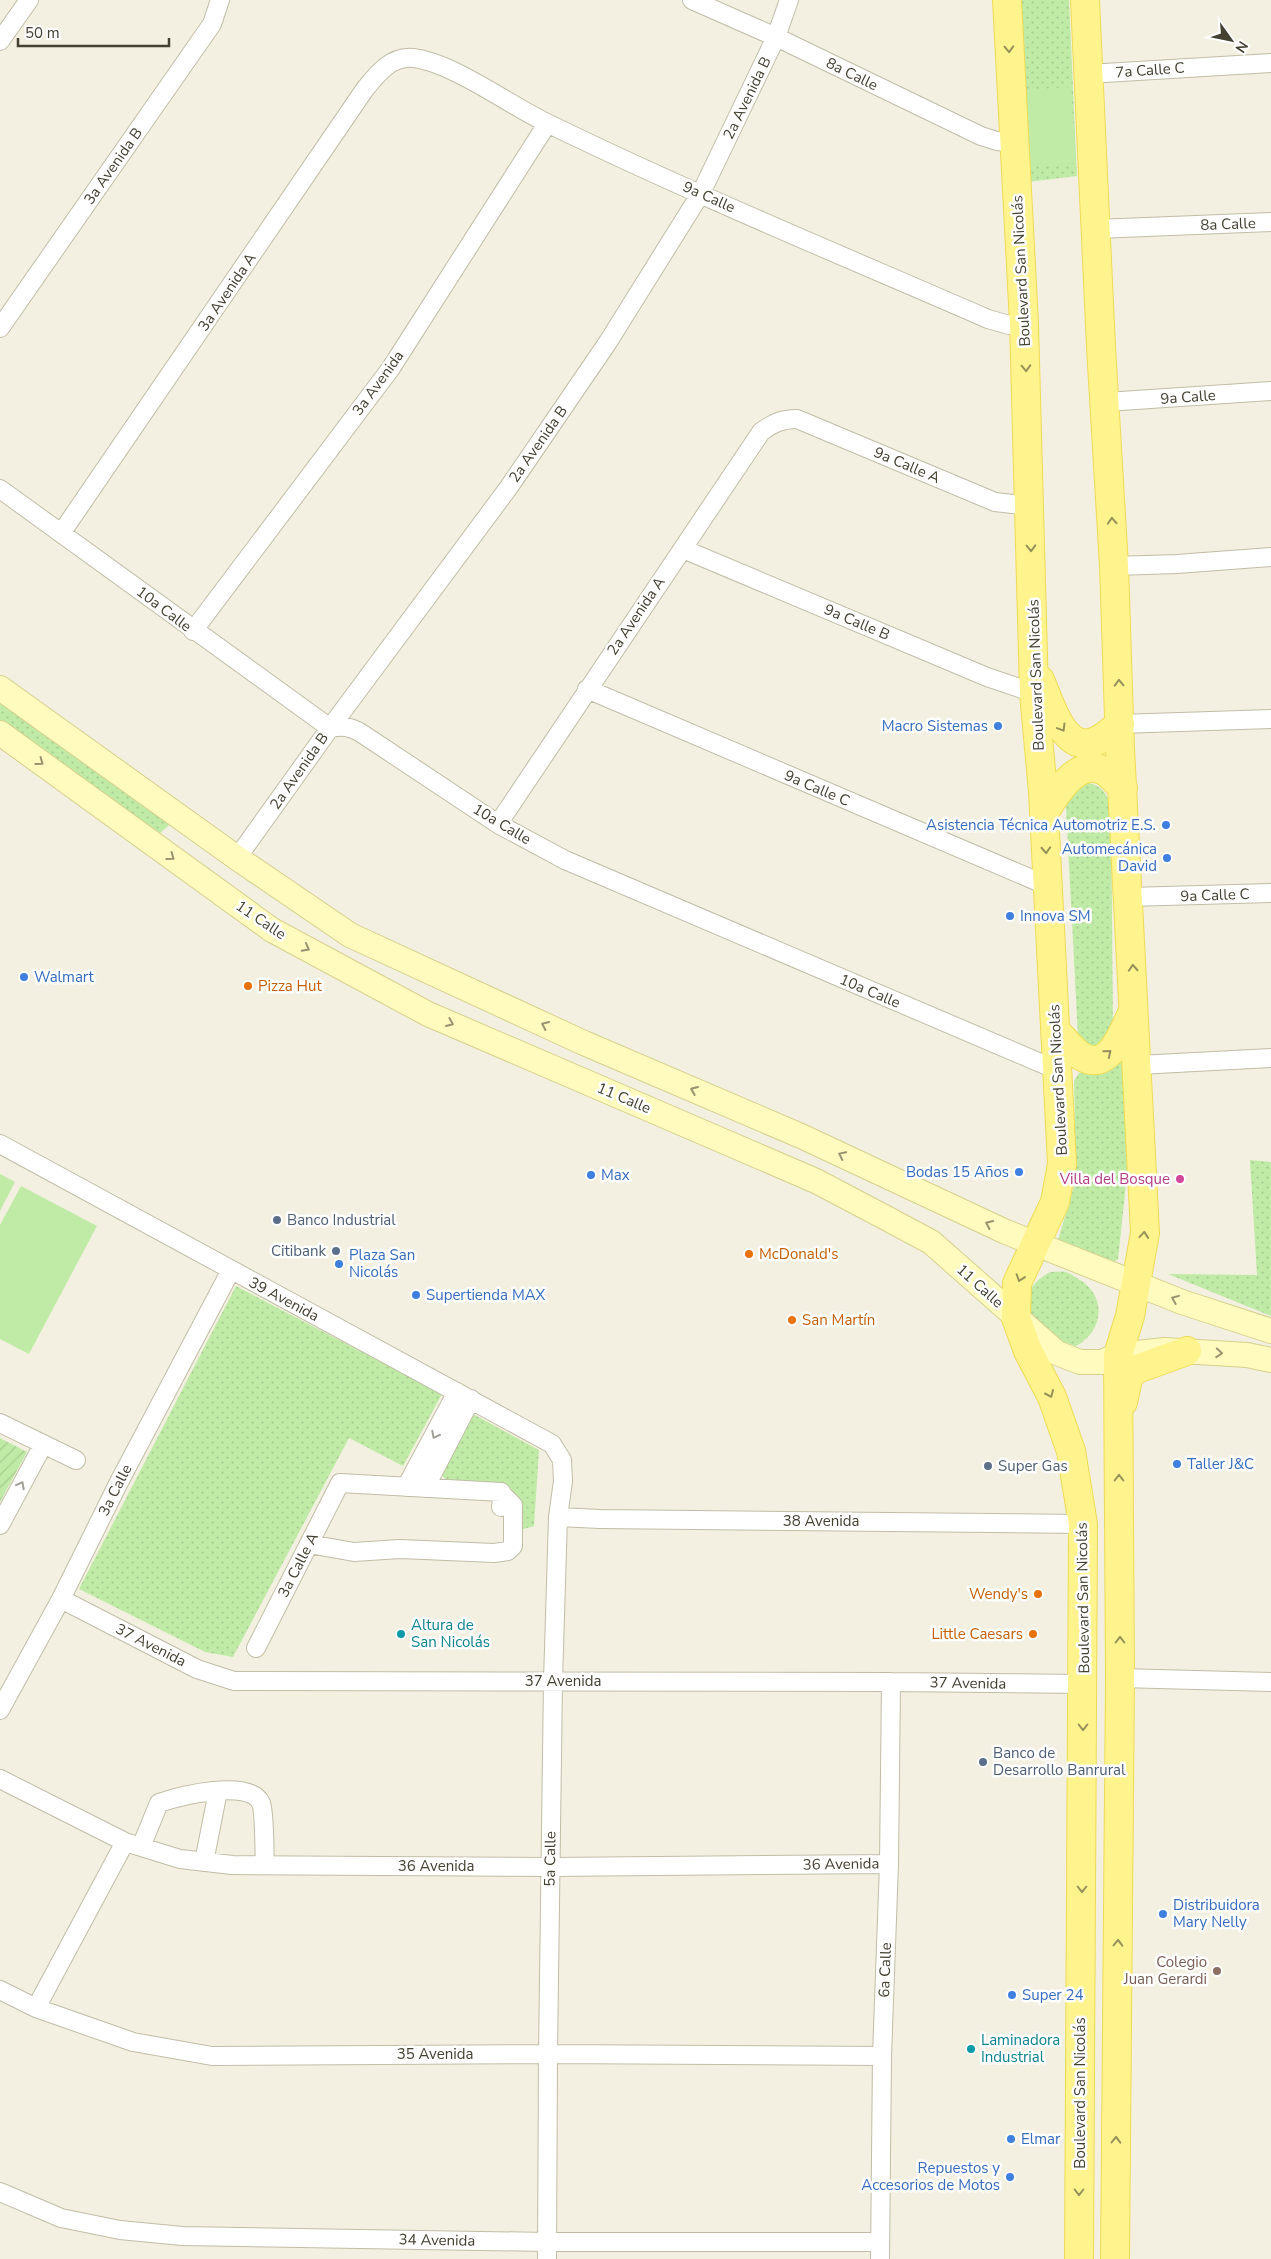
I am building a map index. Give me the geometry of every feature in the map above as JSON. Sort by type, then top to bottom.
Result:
[{"type":"main road","name":"Boulevard San Nicolás","points":[[1007,0],[1024,323],[1034,680],[1044,813],[1062,1171],[1055,1202],[1017,1283],[1016,1318],[1028,1351],[1052,1398],[1070,1451],[1083,1524],[1084,1684],[1079,2259]]},
{"type":"main road","points":[[1085,0],[1145,1233],[1130,1316],[1118,1355],[1120,1678],[1115,2259]]},
{"type":"main road","points":[[1034,680],[1067,736],[1079,743],[1091,743],[1120,724]]},
{"type":"main road","points":[[0,688],[237,858],[350,934],[584,1043],[801,1136],[892,1180],[1034,1244],[1182,1302],[1271,1331]]},
{"type":"main road","name":"11 Calle","points":[[0,733],[272,930],[428,1014],[816,1181],[931,1242],[1057,1353],[1080,1362],[1102,1362],[1118,1355],[1165,1350],[1247,1355],[1271,1360]]},
{"type":"main road","points":[[1044,813],[1059,788],[1070,777],[1084,771],[1094,769],[1104,771],[1123,788]]},
{"type":"main road","points":[[1056,1031],[1079,1054],[1090,1059],[1101,1059],[1110,1054],[1118,1044],[1135,1007]]},
{"type":"main road","points":[[1119,1426],[1129,1375],[1137,1369],[1187,1351]]},
{"type":"street","points":[[0,41],[29,0]]},
{"type":"street","name":"3a Avenida B","points":[[0,328],[212,24],[220,0]]},
{"type":"street","name":"8a Calle","points":[[692,0],[776,37],[982,136],[997,141],[1014,142]]},
{"type":"street","name":"2a Avenida B","points":[[237,858],[330,728],[509,486],[608,342],[701,193],[776,37],[788,0]]},
{"type":"street","name":"9a Calle","points":[[399,60],[413,58],[444,67],[547,124],[701,193],[988,319],[1009,325],[1024,323]]},
{"type":"street","name":"3a Avenida A","points":[[62,532],[365,89],[378,73],[399,60]]},
{"type":"street","name":"7a Calle C","points":[[1088,74],[1271,63]]},
{"type":"street","name":"3a Avenida","points":[[193,631],[391,368],[547,124]]},
{"type":"street","name":"8a Calle","points":[[1096,230],[1271,222]]},
{"type":"street","name":"9a Calle","points":[[1106,402],[1271,392]]},
{"type":"street","name":"9a Calle A","points":[[785,419],[797,419],[807,422],[995,502],[1030,506]]},
{"type":"street","name":"2a Avenida A","points":[[498,824],[761,432],[785,419]]},
{"type":"street","name":"10a Calle","points":[[0,489],[62,532],[193,631],[330,728],[352,727],[361,732],[498,824],[564,860],[1057,1070]]},
{"type":"street","name":"9a Calle B","points":[[682,549],[987,677],[1034,680]]},
{"type":"street","points":[[1114,566],[1177,564],[1271,557]]},
{"type":"street","name":"9a Calle C","points":[[587,689],[1048,886]]},
{"type":"street","points":[[1120,724],[1271,719]]},
{"type":"street","name":"9a Calle C","points":[[1129,897],[1271,893]]},
{"type":"street","points":[[1138,1065],[1271,1058]]},
{"type":"street","name":"39 Avenida","points":[[0,1144],[552,1444],[562,1460]]},
{"type":"street","name":"3a Calle","points":[[0,1710],[61,1599],[119,1482],[230,1270]]},
{"type":"street","points":[[309,1544],[354,1552],[400,1549],[494,1553],[508,1551],[513,1546],[513,1505],[502,1501],[501,1492],[406,1487],[464,1396]]},
{"type":"street","points":[[426,1488],[464,1396]]},
{"type":"street","points":[[0,1423],[76,1460]]},
{"type":"street","points":[[0,1525],[43,1445]]},
{"type":"street","name":"5a Calle","points":[[547,2250],[553,1681],[558,1517],[562,1460]]},
{"type":"street","name":"3a Calle A","points":[[256,1648],[340,1483],[406,1487]]},
{"type":"street","name":"38 Avenida","points":[[558,1517],[1083,1524]]},
{"type":"street","name":"37 Avenida","points":[[61,1599],[197,1669],[234,1681],[1084,1684]]},
{"type":"street","points":[[1120,1678],[1271,1682]]},
{"type":"street","name":"6a Calle","points":[[880,2251],[882,2056],[889,1864],[891,1682]]},
{"type":"street","name":"36 Avenida","points":[[0,1780],[133,1844],[180,1859],[204,1862],[265,1865],[550,1867],[889,1864]]},
{"type":"street","points":[[36,2008],[159,1803],[184,1794],[218,1791],[234,1790],[254,1795],[261,1804],[265,1865]]},
{"type":"street","points":[[204,1862],[218,1791]]},
{"type":"street","name":"35 Avenida","points":[[0,1990],[36,2008],[133,2042],[212,2056],[548,2054],[882,2056]]},
{"type":"street","name":"34 Avenida","points":[[0,2192],[61,2218],[120,2230],[182,2236],[547,2250],[880,2251]]},
{"type":"green space","points":[[1020,0],[1069,0],[1077,176],[1028,182]]},
{"type":"green space","points":[[1071,87],[1075,163],[1030,165],[1025,90]]},
{"type":"green space","points":[[0,701],[170,824],[156,837],[0,721]]},
{"type":"green space","points":[[1089,783],[1098,786],[1103,791],[1111,806],[1113,1030],[1096,1047],[1083,1043],[1078,1036],[1066,807],[1066,794],[1075,785]]},
{"type":"green space","points":[[1125,1059],[1129,1156],[1118,1259],[1112,1264],[1058,1240],[1076,1180],[1074,1081],[1079,1073],[1111,1069]]},
{"type":"green space","points":[[1250,1160],[1271,1162],[1271,1316],[1168,1274],[1257,1275]]},
{"type":"green space","points":[[0,1174],[15,1182],[0,1211]]},
{"type":"green space","points":[[21,1186],[97,1226],[29,1354],[0,1339],[0,1225]]},
{"type":"green space","points":[[1050,1272],[1070,1274],[1083,1282],[1096,1298],[1098,1316],[1096,1325],[1085,1340],[1076,1346],[1062,1341],[1039,1325],[1032,1315],[1028,1304],[1029,1293],[1036,1282]]},
{"type":"green space","points":[[236,1286],[442,1394],[403,1466],[349,1438],[233,1657],[205,1652],[79,1589]]},
{"type":"green space","points":[[471,1413],[539,1450],[534,1526],[520,1530],[519,1508],[447,1481],[439,1472]]},
{"type":"green space","points":[[0,1438],[27,1452],[0,1502]]},
{"type":"place","name":"Macro Sistemas","points":[[998,726]]},
{"type":"place","name":"Asistencia Técnica Automotriz E.S.","points":[[1166,825]]},
{"type":"place","name":"Automecánica David","points":[[1167,858]]},
{"type":"place","name":"Innova SM","points":[[1010,916]]},
{"type":"place","name":"Walmart","points":[[24,977]]},
{"type":"place","name":"Pizza Hut","points":[[248,986]]},
{"type":"place","name":"Bodas 15 Años","points":[[1019,1172]]},
{"type":"place","name":"Max","points":[[591,1175]]},
{"type":"place","name":"Villa del Bosque","points":[[1180,1179]]},
{"type":"place","name":"Banco Industrial","points":[[277,1220]]},
{"type":"place","name":"Citibank","points":[[336,1251]]},
{"type":"place","name":"McDonald's","points":[[749,1254]]},
{"type":"place","name":"Plaza San Nicolás","points":[[339,1264]]},
{"type":"place","name":"Supertienda MAX","points":[[416,1295]]},
{"type":"place","name":"San Martín","points":[[792,1320]]},
{"type":"place","name":"Taller J&C","points":[[1177,1464]]},
{"type":"place","name":"Super Gas","points":[[988,1466]]},
{"type":"place","name":"Wendy's","points":[[1038,1594]]},
{"type":"place","name":"Altura de San Nicolás","points":[[401,1634]]},
{"type":"place","name":"Little Caesars","points":[[1033,1634]]},
{"type":"place","name":"Banco de Desarrollo Banrural","points":[[983,1762]]},
{"type":"place","name":"Distribuidora Mary Nelly","points":[[1163,1914]]},
{"type":"place","name":"Colegio Juan Gerardi","points":[[1217,1971]]},
{"type":"place","name":"Super 24","points":[[1012,1995]]},
{"type":"place","name":"Laminadora Industrial","points":[[971,2049]]},
{"type":"place","name":"Elmar","points":[[1011,2139]]},
{"type":"place","name":"Repuestos y Accesorios de Motos","points":[[1010,2177]]}]
